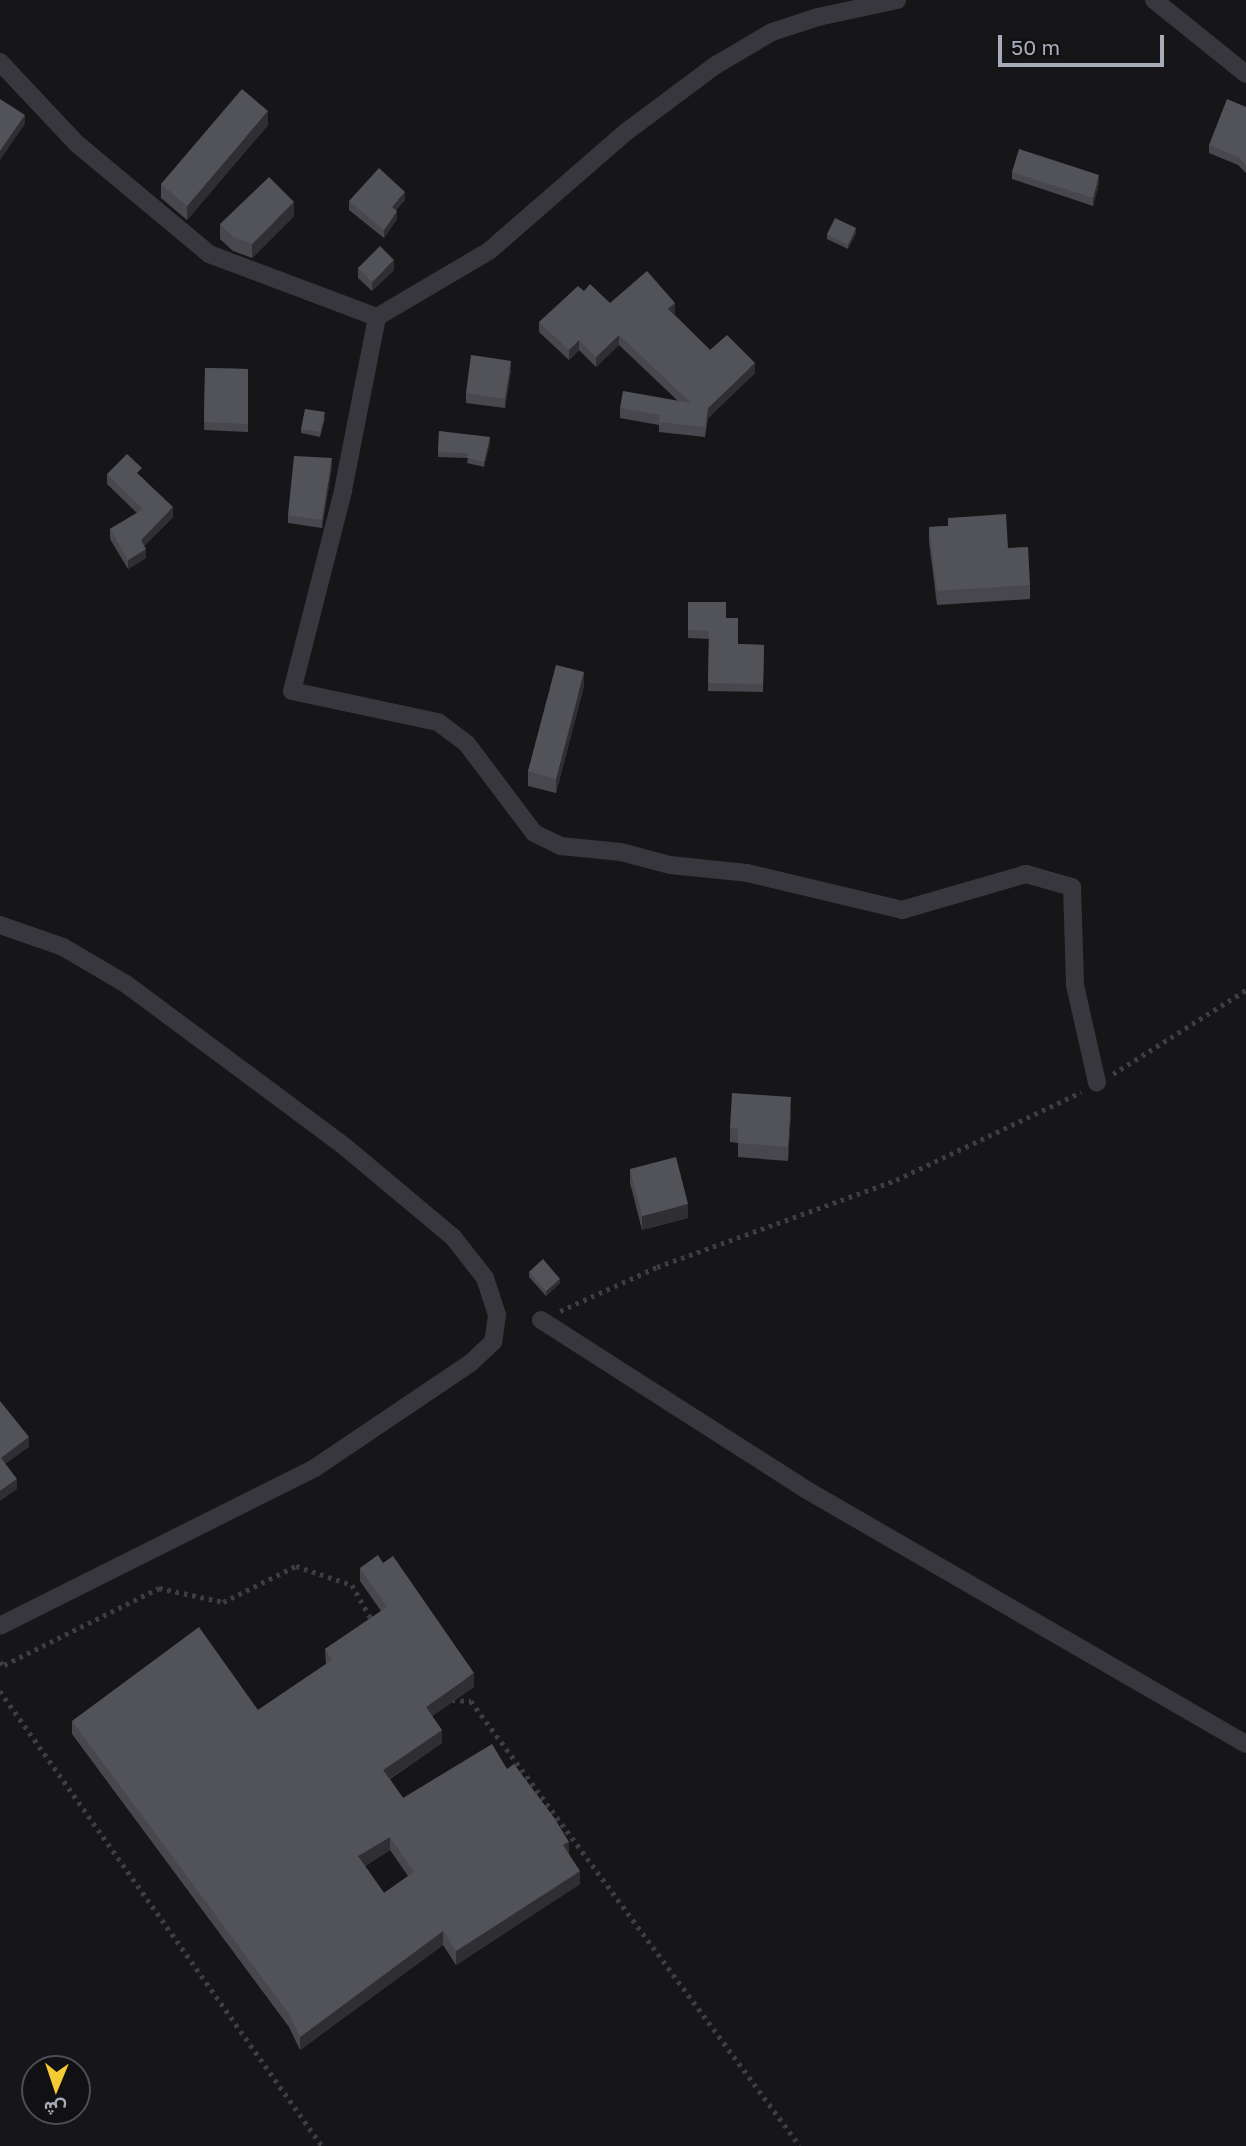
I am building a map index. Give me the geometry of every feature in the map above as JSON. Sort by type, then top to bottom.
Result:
[{"type":"street","points":[[897,0],[818,17],[772,32],[716,65],[626,132],[489,251],[377,317],[344,491],[292,691],[438,722],[467,744],[534,833],[561,846],[621,852],[670,865],[747,873],[902,910],[1027,874],[1072,887],[1075,985],[1097,1083]]},
{"type":"street","points":[[1154,0],[1246,74]]},
{"type":"street","points":[[0,62],[76,143],[209,254],[377,317]]},
{"type":"street","points":[[0,925],[63,947],[127,984],[344,1146],[453,1237],[485,1278],[497,1315],[493,1342],[469,1364],[315,1468],[0,1626]]},
{"type":"street","points":[[541,1320],[805,1489],[1246,1744]]},
{"type":"path","points":[[541,1320],[657,1267],[896,1180],[1045,1112],[1097,1083],[1246,990]]},
{"type":"path","points":[[0,1662],[4,1665],[159,1588],[223,1602],[296,1566],[352,1585],[378,1630]]},
{"type":"path","points":[[0,1690],[322,2146]]},
{"type":"path","points":[[445,1700],[471,1701],[800,2146]]},
{"type":"building","points":[[242,89],[268,111],[187,206],[161,184]]},
{"type":"building","points":[[0,99],[25,115],[0,151]]},
{"type":"building","points":[[1227,99],[1246,107],[1246,165],[1238,157],[1209,145]]},
{"type":"building","points":[[1019,149],[1099,175],[1093,198],[1012,172]]},
{"type":"building","points":[[379,168],[405,192],[392,207],[397,211],[384,230],[349,201]]},
{"type":"building","points":[[269,177],[294,202],[252,244],[233,237],[220,224]]},
{"type":"building","points":[[835,218],[856,228],[848,245],[827,234]]},
{"type":"building","points":[[380,246],[394,260],[372,282],[358,268]]},
{"type":"building","points":[[647,271],[675,303],[668,309],[710,350],[727,335],[755,363],[708,408],[705,427],[659,422],[660,415],[620,408],[623,391],[691,403],[619,335],[596,357],[579,340],[569,350],[539,322],[578,286],[584,291],[590,284],[610,303]]},
{"type":"building","points":[[471,355],[511,361],[505,399],[466,393]]},
{"type":"building","points":[[205,368],[248,369],[248,424],[204,422]]},
{"type":"building","points":[[305,409],[325,412],[320,432],[301,429]]},
{"type":"building","points":[[439,431],[490,437],[484,462],[467,458],[469,453],[438,452]]},
{"type":"building","points":[[127,454],[142,468],[137,473],[173,507],[141,540],[146,549],[128,560],[110,529],[143,509],[107,474]]},
{"type":"building","points":[[294,456],[332,458],[322,520],[288,515]]},
{"type":"building","points":[[1006,514],[1008,548],[1028,547],[1030,585],[937,591],[929,527],[948,526],[948,518]]},
{"type":"building","points":[[688,602],[726,602],[726,618],[738,618],[738,644],[764,645],[763,684],[708,683],[709,631],[688,630]]},
{"type":"building","points":[[556,665],[584,672],[556,779],[528,771]]},
{"type":"building","points":[[732,1093],[791,1097],[788,1147],[738,1143],[738,1129],[730,1128]]},
{"type":"building","points":[[676,1157],[688,1204],[642,1216],[630,1169]]},
{"type":"building","points":[[543,1259],[560,1279],[546,1291],[529,1272]]},
{"type":"building","points":[[0,1401],[29,1437],[1,1458],[17,1479],[0,1491]]},
{"type":"building","points":[[378,1555],[383,1563],[393,1556],[474,1673],[426,1707],[442,1730],[383,1770],[403,1798],[492,1744],[507,1769],[514,1764],[555,1819],[569,1842],[563,1845],[580,1871],[456,1951],[443,1931],[300,2037],[289,2014],[72,1721],[199,1627],[258,1710],[332,1660],[325,1649],[387,1607],[360,1568]],"holes":[[[390,1837],[414,1872],[384,1893],[358,1856]]]}]
